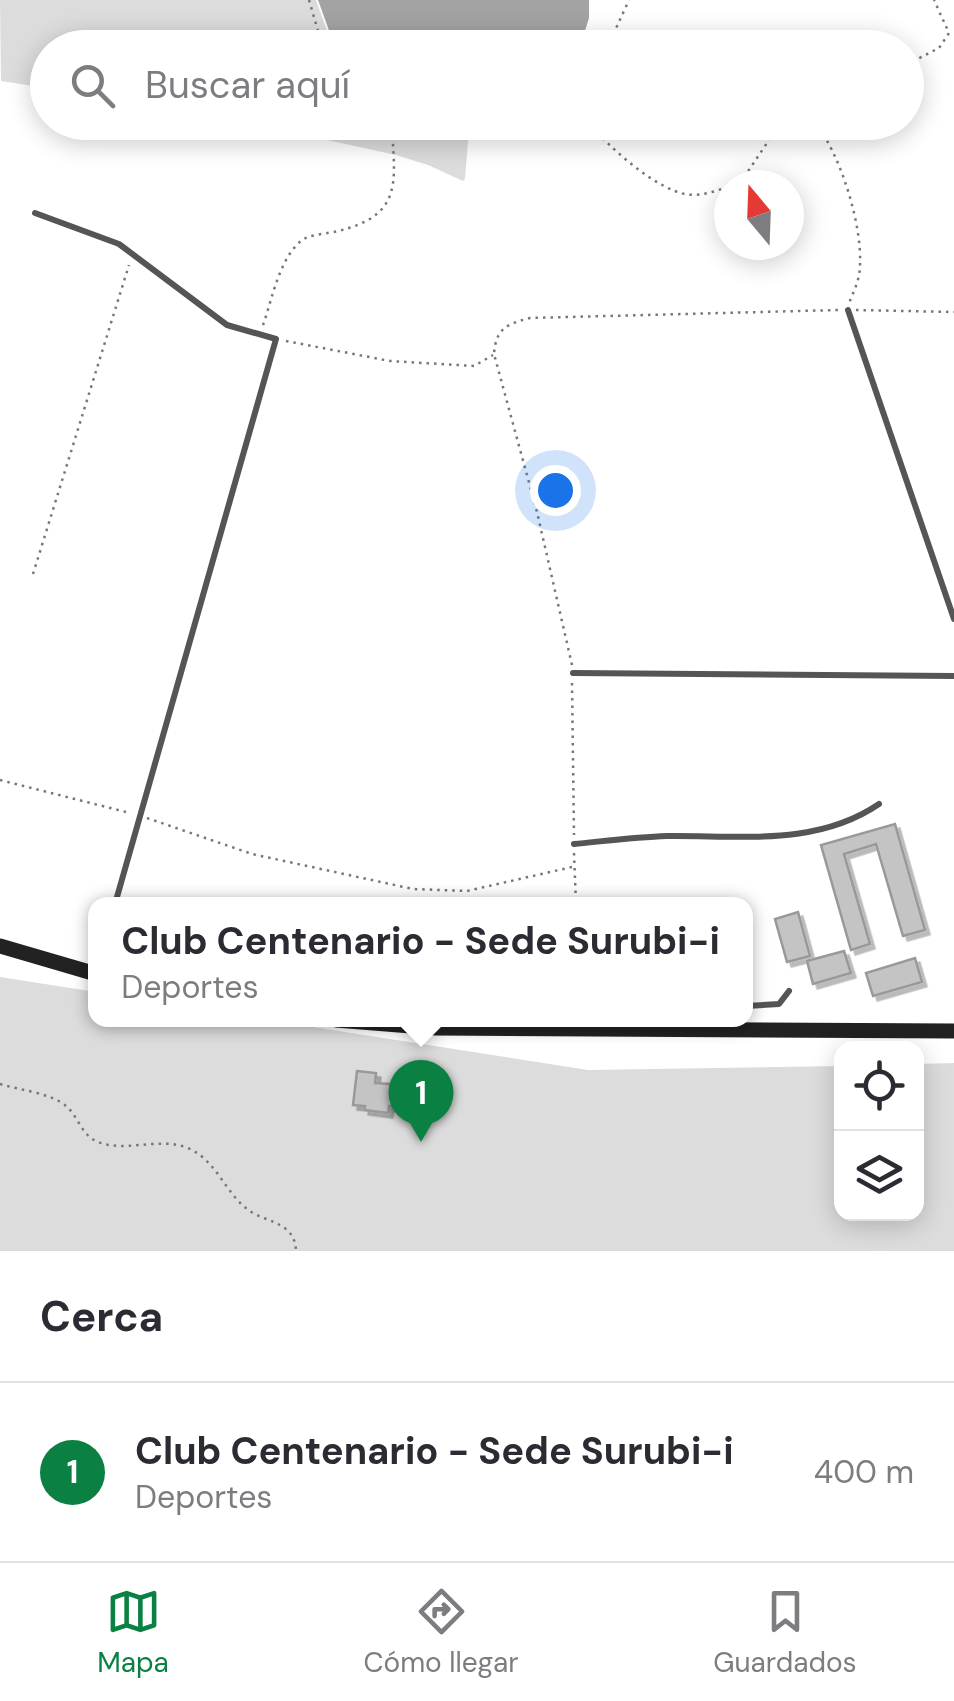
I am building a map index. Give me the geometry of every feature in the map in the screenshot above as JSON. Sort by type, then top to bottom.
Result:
[{"type":"street","points":[[0,946],[88,971]]},
{"type":"street","points":[[424,1027],[954,1032]]},
{"type":"lane","points":[[34,213],[133,252],[227,325],[276,339],[117,897]]},
{"type":"lane","points":[[848,310],[954,619]]},
{"type":"lane","points":[[573,672],[954,676]]},
{"type":"lane","points":[[574,844],[664,836],[775,838],[830,828],[858,818],[879,804]]},
{"type":"lane","points":[[753,1006],[778,1004],[788,991]]},
{"type":"path","points":[[309,0],[318,30]]},
{"type":"path","points":[[615,30],[629,0]]},
{"type":"path","points":[[924,56],[939,48],[949,32],[934,0]]},
{"type":"path","points":[[260,334],[287,259],[302,239],[370,222],[389,201],[395,179],[393,140]]},
{"type":"path","points":[[606,140],[624,158],[675,192],[714,193]]},
{"type":"path","points":[[749,170],[768,140]]},
{"type":"path","points":[[824,140],[844,180],[859,236],[860,269],[848,310]]},
{"type":"path","points":[[33,574],[133,252]]},
{"type":"path","points":[[576,897],[570,699],[573,672],[538,512],[494,354],[499,331],[506,324],[530,318],[848,310],[954,312]]},
{"type":"path","points":[[276,339],[390,361],[474,366],[494,354]]},
{"type":"path","points":[[0,780],[140,815],[252,854],[413,889],[467,891],[574,867]]},
{"type":"path","points":[[0,1084],[66,1106],[88,1136],[99,1143],[167,1143],[188,1149],[213,1165],[248,1210],[278,1222],[289,1232],[296,1251]]},
{"type":"shaded area","points":[[0,0],[316,0],[327,30],[30,30],[30,85],[1,81]]},
{"type":"shaded area","points":[[318,0],[589,0],[585,30],[329,30]]},
{"type":"shaded area","points":[[328,140],[468,140],[463,181],[396,155]]},
{"type":"shaded area","points":[[0,977],[88,991],[88,1027],[313,1027],[588,1070],[834,1066],[834,1221],[924,1221],[924,1064],[954,1063],[954,1251],[0,1251]]},
{"type":"building","points":[[895,824],[925,930],[903,936],[876,844],[844,854],[870,944],[851,950],[821,845]]},
{"type":"building","points":[[798,912],[810,956],[787,962],[775,919]]},
{"type":"building","points":[[844,951],[851,973],[813,984],[807,961]]},
{"type":"building","points":[[915,958],[922,982],[873,996],[866,973]]},
{"type":"building","points":[[357,1071],[376,1073],[375,1083],[406,1085],[405,1107],[389,1106],[388,1113],[353,1105]]},
{"type":"place","name":"Club Centenario - Sede Surubi-i","points":[[421,1142]]}]
